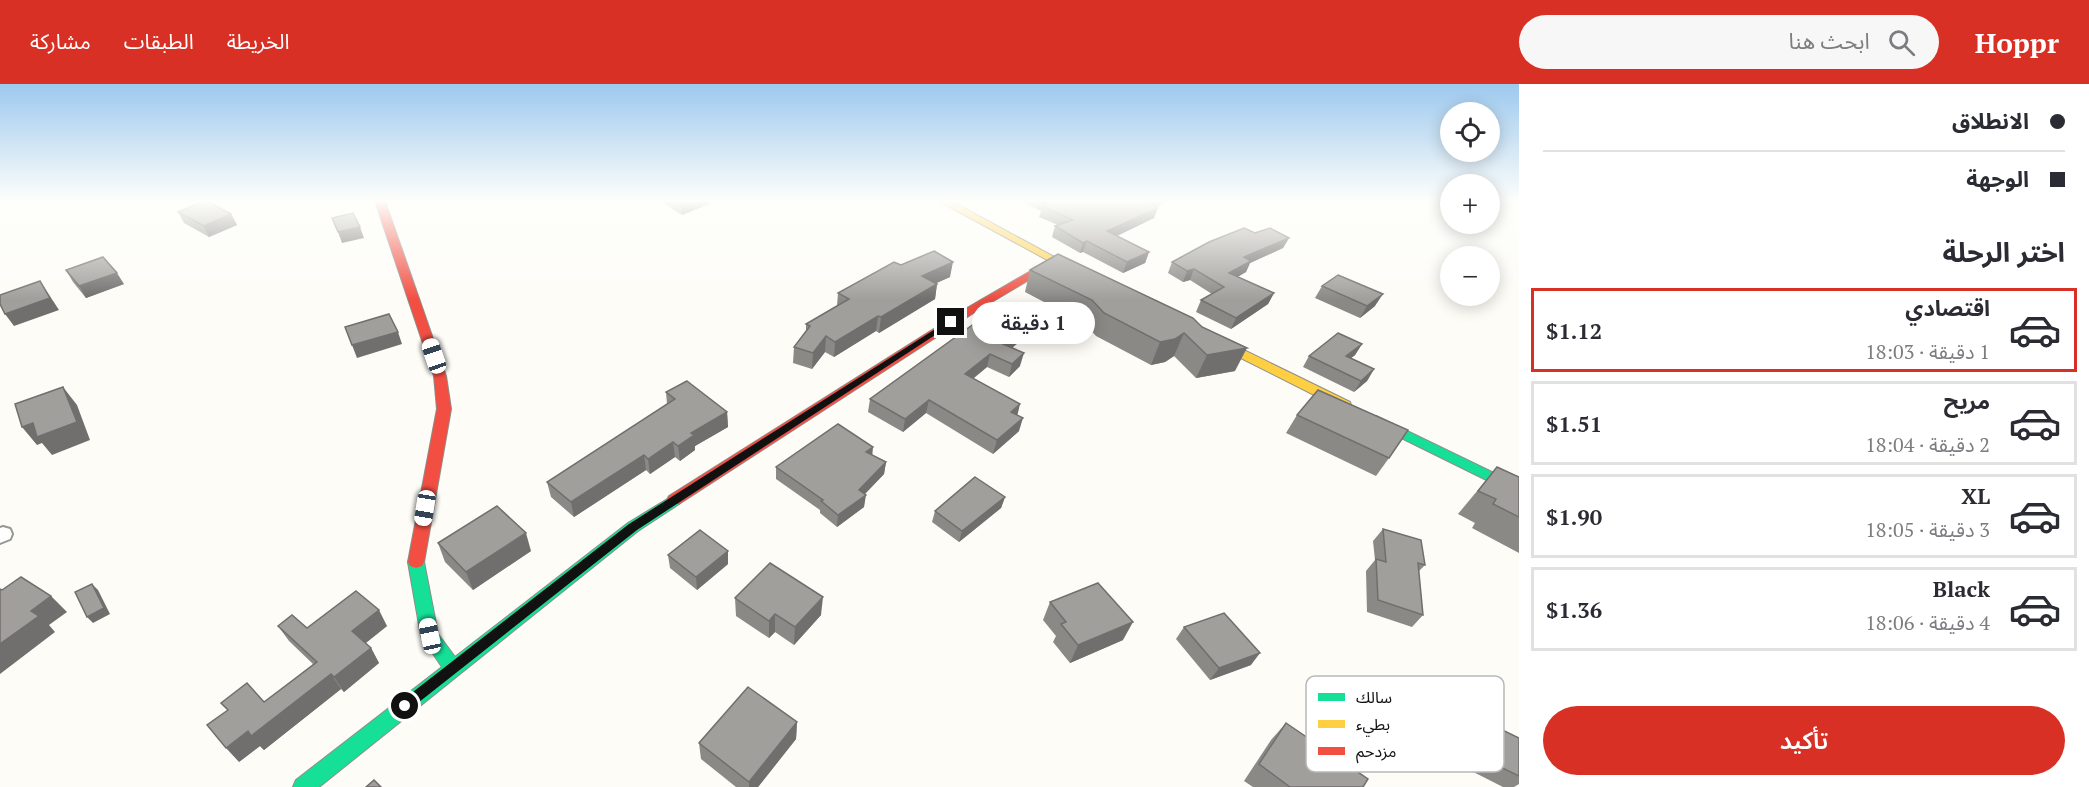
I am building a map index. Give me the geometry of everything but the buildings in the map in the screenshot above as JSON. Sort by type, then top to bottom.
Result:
[{"type":"street","points":[[391,234],[440,376],[444,409],[415,565],[430,636],[453,668]]},
{"type":"street","points":[[1005,234],[1076,271]]},
{"type":"street","points":[[303,787],[633,527],[971,310],[1055,260]]},
{"type":"street","points":[[1203,334],[1519,491]]},
{"type":"traffic: fast","points":[[1376,420],[1519,491]]},
{"type":"traffic: fast","points":[[303,787],[633,527],[674,500]]},
{"type":"traffic: fast","points":[[416,562],[430,636],[453,668]]},
{"type":"traffic: slow","points":[[1005,234],[1066,266]]},
{"type":"traffic: slow","points":[[1215,340],[1345,405]]},
{"type":"traffic: jam","points":[[391,234],[440,376],[444,409],[416,562]]},
{"type":"traffic: jam","points":[[674,500],[971,310],[1055,260]]},
{"type":"route","points":[[405,706],[633,527],[951,322]]}]
